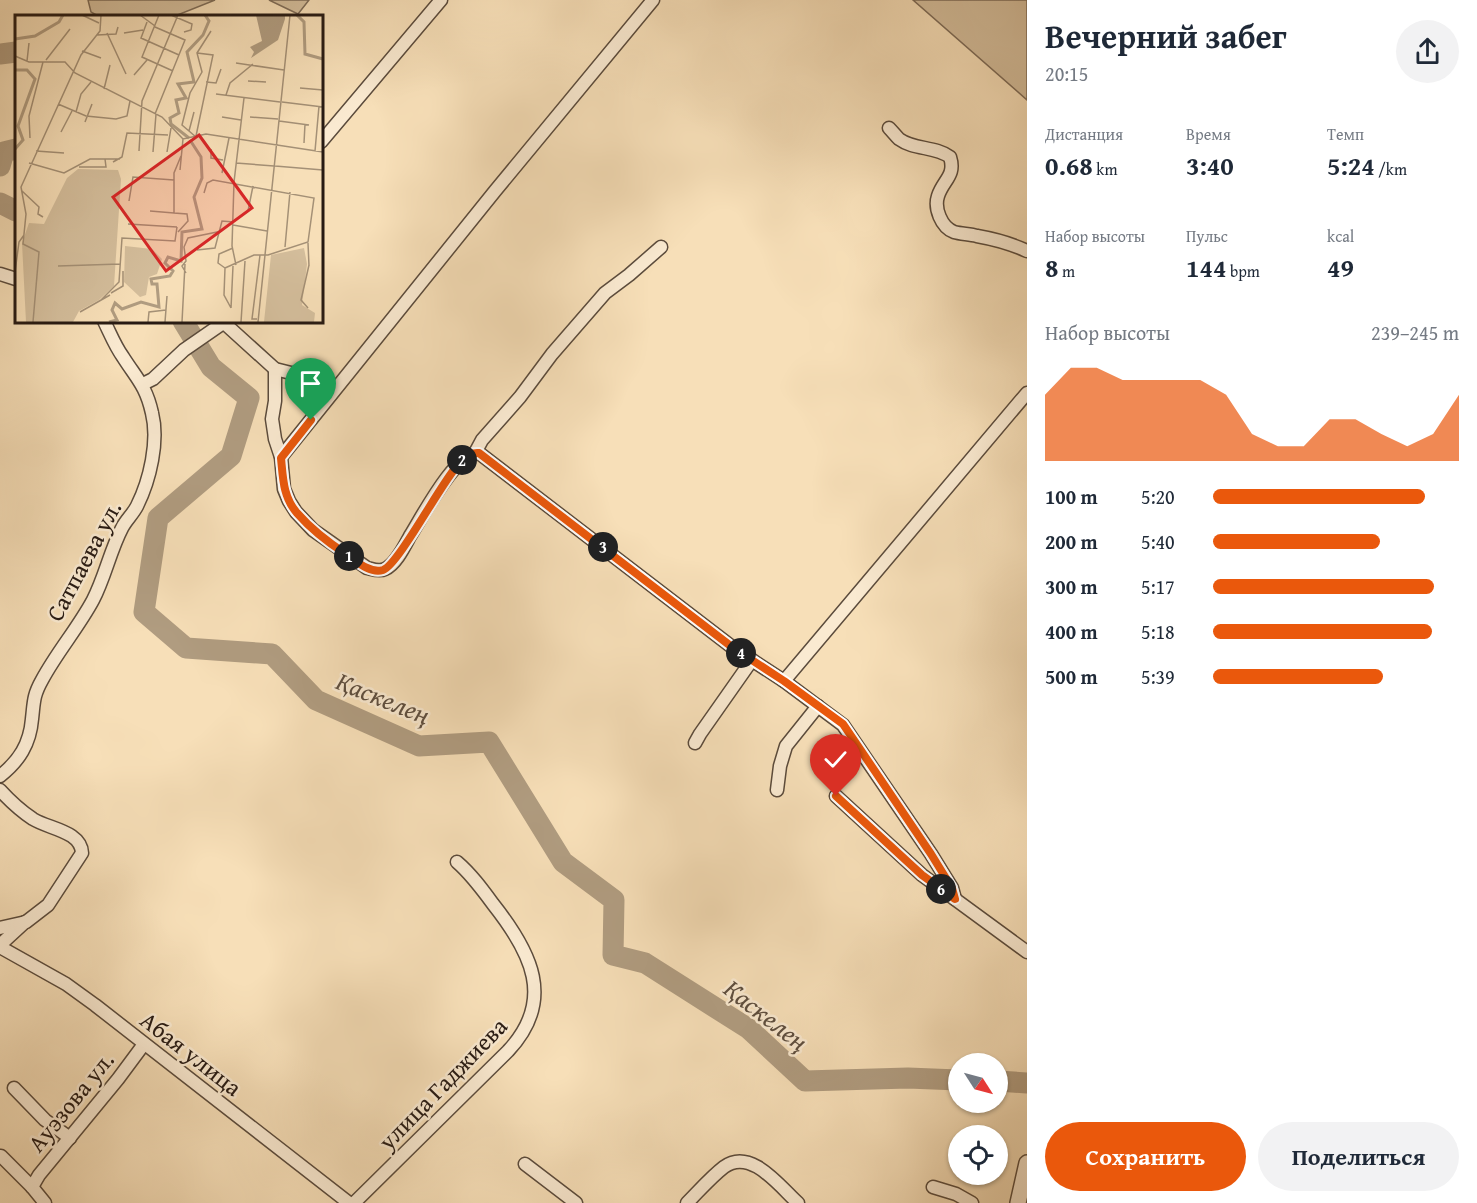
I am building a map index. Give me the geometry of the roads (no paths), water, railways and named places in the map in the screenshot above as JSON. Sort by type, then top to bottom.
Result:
[{"type":"street","points":[[322,141],[441,0]]},
{"type":"street","points":[[281,458],[495,191],[653,0]]},
{"type":"street","points":[[889,128],[910,145],[938,151],[950,157],[952,171],[938,197],[936,207],[940,218],[948,227],[953,231],[979,236],[1027,251]]},
{"type":"street","points":[[275,369],[276,388],[272,419],[281,458],[284,489],[296,512],[313,530],[342,552],[367,568],[376,571],[385,570],[392,563],[449,475],[466,456],[475,453],[482,440],[520,397],[552,354],[605,293],[629,276],[661,247]]},
{"type":"street","points":[[0,274],[15,279]]},
{"type":"street","points":[[104,322],[122,357],[148,382],[184,350],[223,322],[275,369],[313,382],[331,394]]},
{"type":"street","name":"Сатпаева ул.","points":[[0,776],[24,750],[29,739],[36,691],[48,668],[93,599],[122,528],[144,490],[154,443],[153,416],[156,399],[148,382]]},
{"type":"street","points":[[784,681],[1027,393]]},
{"type":"street","points":[[475,453],[487,459],[732,647],[843,724],[931,854],[952,888],[955,899]]},
{"type":"street","points":[[695,744],[706,724],[752,660]]},
{"type":"street","points":[[777,790],[780,766],[786,746],[818,706]]},
{"type":"street","points":[[0,790],[35,820],[63,831],[81,846],[82,853],[48,905],[0,946]]},
{"type":"street","points":[[836,796],[922,875],[1027,952]]},
{"type":"street","name":"улица Гаджиева","points":[[354,1203],[520,1039],[532,1015],[535,989],[524,948],[504,918],[468,872],[457,862]]},
{"type":"street","points":[[0,928],[26,922]]},
{"type":"street","name":"Абая улица","points":[[0,946],[66,984],[349,1203]]},
{"type":"street","name":"Ауэзова ул.","points":[[32,1187],[39,1174],[144,1044]]},
{"type":"street","points":[[14,1088],[45,1120],[70,1138]]},
{"type":"street","points":[[1,1156],[45,1203]]},
{"type":"street","points":[[687,1203],[726,1165],[743,1161],[768,1174],[798,1203]]},
{"type":"street","points":[[525,1164],[576,1203]]},
{"type":"street","points":[[1018,1203],[1026,1167]]},
{"type":"street","points":[[933,1187],[956,1194],[972,1203]]},
{"type":"waterway","name":"Қаскелең","points":[[0,54],[15,52]]},
{"type":"waterway","name":"Қаскелең","points":[[0,166],[4,152],[15,149]]},
{"type":"waterway","name":"Қаскелең","points":[[0,203],[15,210]]},
{"type":"waterway","name":"Қаскелең","points":[[184,322],[211,367],[249,398],[231,456],[158,518],[144,612],[186,648],[272,654],[316,700],[419,746],[489,742],[563,862],[614,900],[613,955],[645,963],[749,1029],[805,1081],[908,1078],[948,1080]]},
{"type":"waterway","name":"Қаскелең","points":[[1008,1082],[1027,1083]]}]
